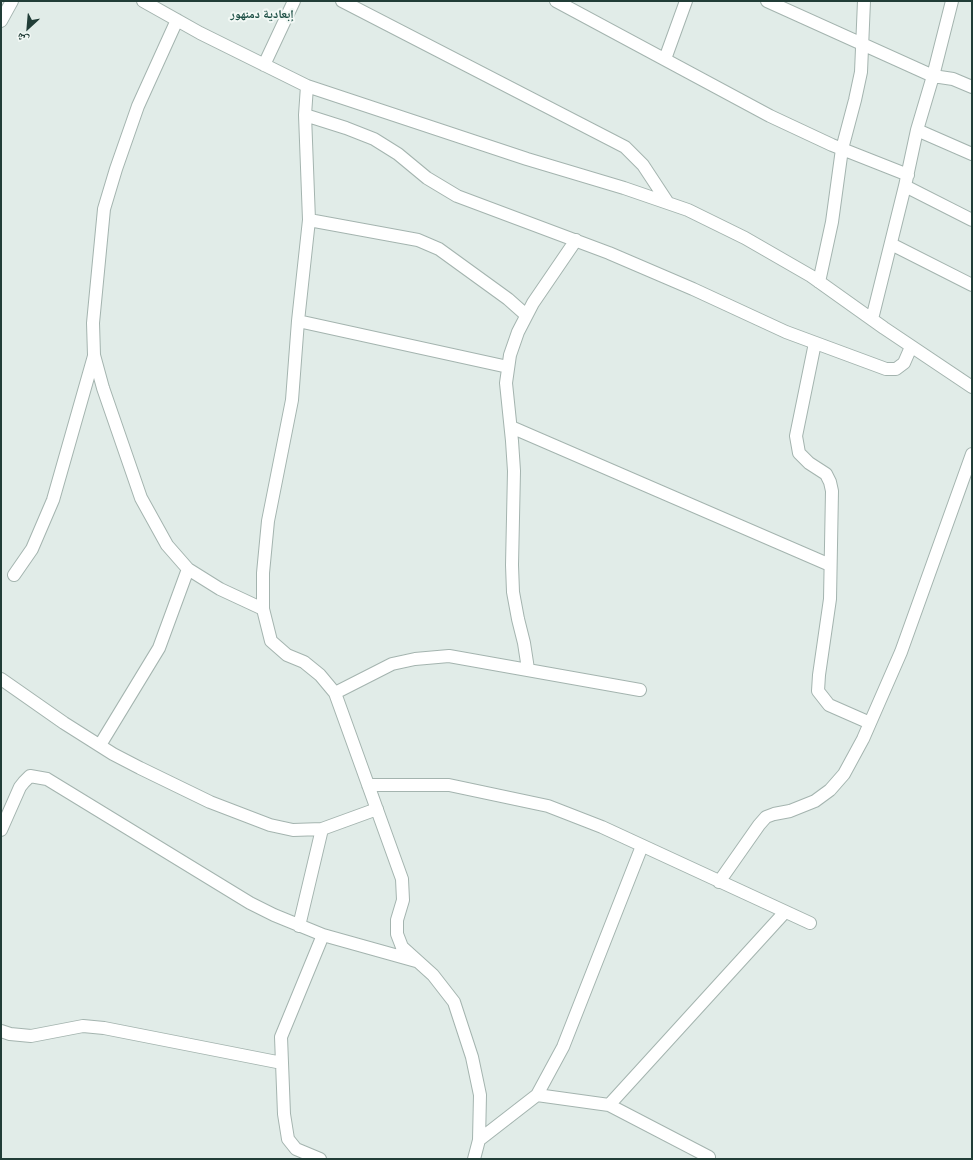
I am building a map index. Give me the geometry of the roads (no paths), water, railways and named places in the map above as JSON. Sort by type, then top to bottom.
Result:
[{"type":"street","points":[[1,21],[12,1]]},
{"type":"street","points":[[143,1],[177,20],[307,86],[527,159],[688,210],[745,238],[819,282],[911,347],[972,387]]},
{"type":"street","points":[[264,65],[294,1]]},
{"type":"street","points":[[342,1],[626,147],[643,165],[668,203]]},
{"type":"street","points":[[556,1],[770,116],[907,180],[972,220]]},
{"type":"street","points":[[665,59],[686,1]]},
{"type":"street","points":[[767,1],[933,76],[953,79],[972,87]]},
{"type":"street","points":[[819,282],[832,222],[842,149],[861,72],[864,1]]},
{"type":"street","points":[[872,319],[907,180],[917,130],[933,76],[952,1]]},
{"type":"street","points":[[177,20],[138,106],[104,209],[93,323],[94,355],[103,388],[141,498],[167,545],[188,569],[220,589],[263,609]]},
{"type":"street","points":[[307,86],[305,115],[309,220],[298,321],[292,400],[268,521],[263,573],[263,609],[271,641],[286,655],[304,662],[320,676],[335,693],[402,879],[403,900],[397,920],[397,934],[402,947],[433,976],[454,1002],[472,1057],[480,1095],[479,1140],[474,1159]]},
{"type":"street","points":[[305,115],[374,139],[398,154],[427,178],[457,196],[609,253],[693,289],[786,332],[886,369],[896,369],[904,363],[911,347]]},
{"type":"street","points":[[917,130],[972,154]]},
{"type":"street","points":[[309,220],[418,240],[439,249],[508,299],[526,315]]},
{"type":"street","points":[[528,669],[513,592],[512,558],[514,471],[506,383],[510,355],[526,315],[576,240]]},
{"type":"street","points":[[891,244],[972,285]]},
{"type":"street","points":[[298,321],[508,367]]},
{"type":"street","points":[[815,343],[796,436],[799,453],[809,463],[826,474],[832,491],[830,599],[818,691],[829,705],[870,723]]},
{"type":"street","points":[[14,575],[32,549],[53,500],[94,355]]},
{"type":"street","points":[[511,427],[830,565]]},
{"type":"street","points":[[719,882],[759,824],[766,817],[790,811],[815,801],[830,790],[844,774],[863,739],[901,652],[972,454]]},
{"type":"street","points":[[100,746],[159,648],[188,569]]},
{"type":"street","points":[[335,693],[392,664],[415,659],[449,656],[640,690]]},
{"type":"street","points":[[1,679],[64,724],[140,768],[210,802],[270,825],[293,830],[322,829],[377,809]]},
{"type":"street","points":[[1,830],[20,787],[24,782],[30,776],[47,779],[250,903],[274,915],[322,935],[419,962]]},
{"type":"street","points":[[368,785],[449,785],[548,806],[602,827],[810,923]]},
{"type":"street","points":[[299,926],[322,829]]},
{"type":"street","points":[[479,1140],[538,1095],[563,1047],[642,846]]},
{"type":"street","points":[[609,1105],[785,912]]},
{"type":"street","points":[[320,1159],[296,1148],[288,1139],[284,1114],[281,1036],[322,935]]},
{"type":"street","points":[[1,1031],[10,1034],[30,1036],[83,1026],[104,1028],[282,1063]]},
{"type":"street","points":[[538,1095],[609,1105],[708,1157]]},
{"type":"district","name":"إبعادية دمنهور","points":[[262,15]]}]
